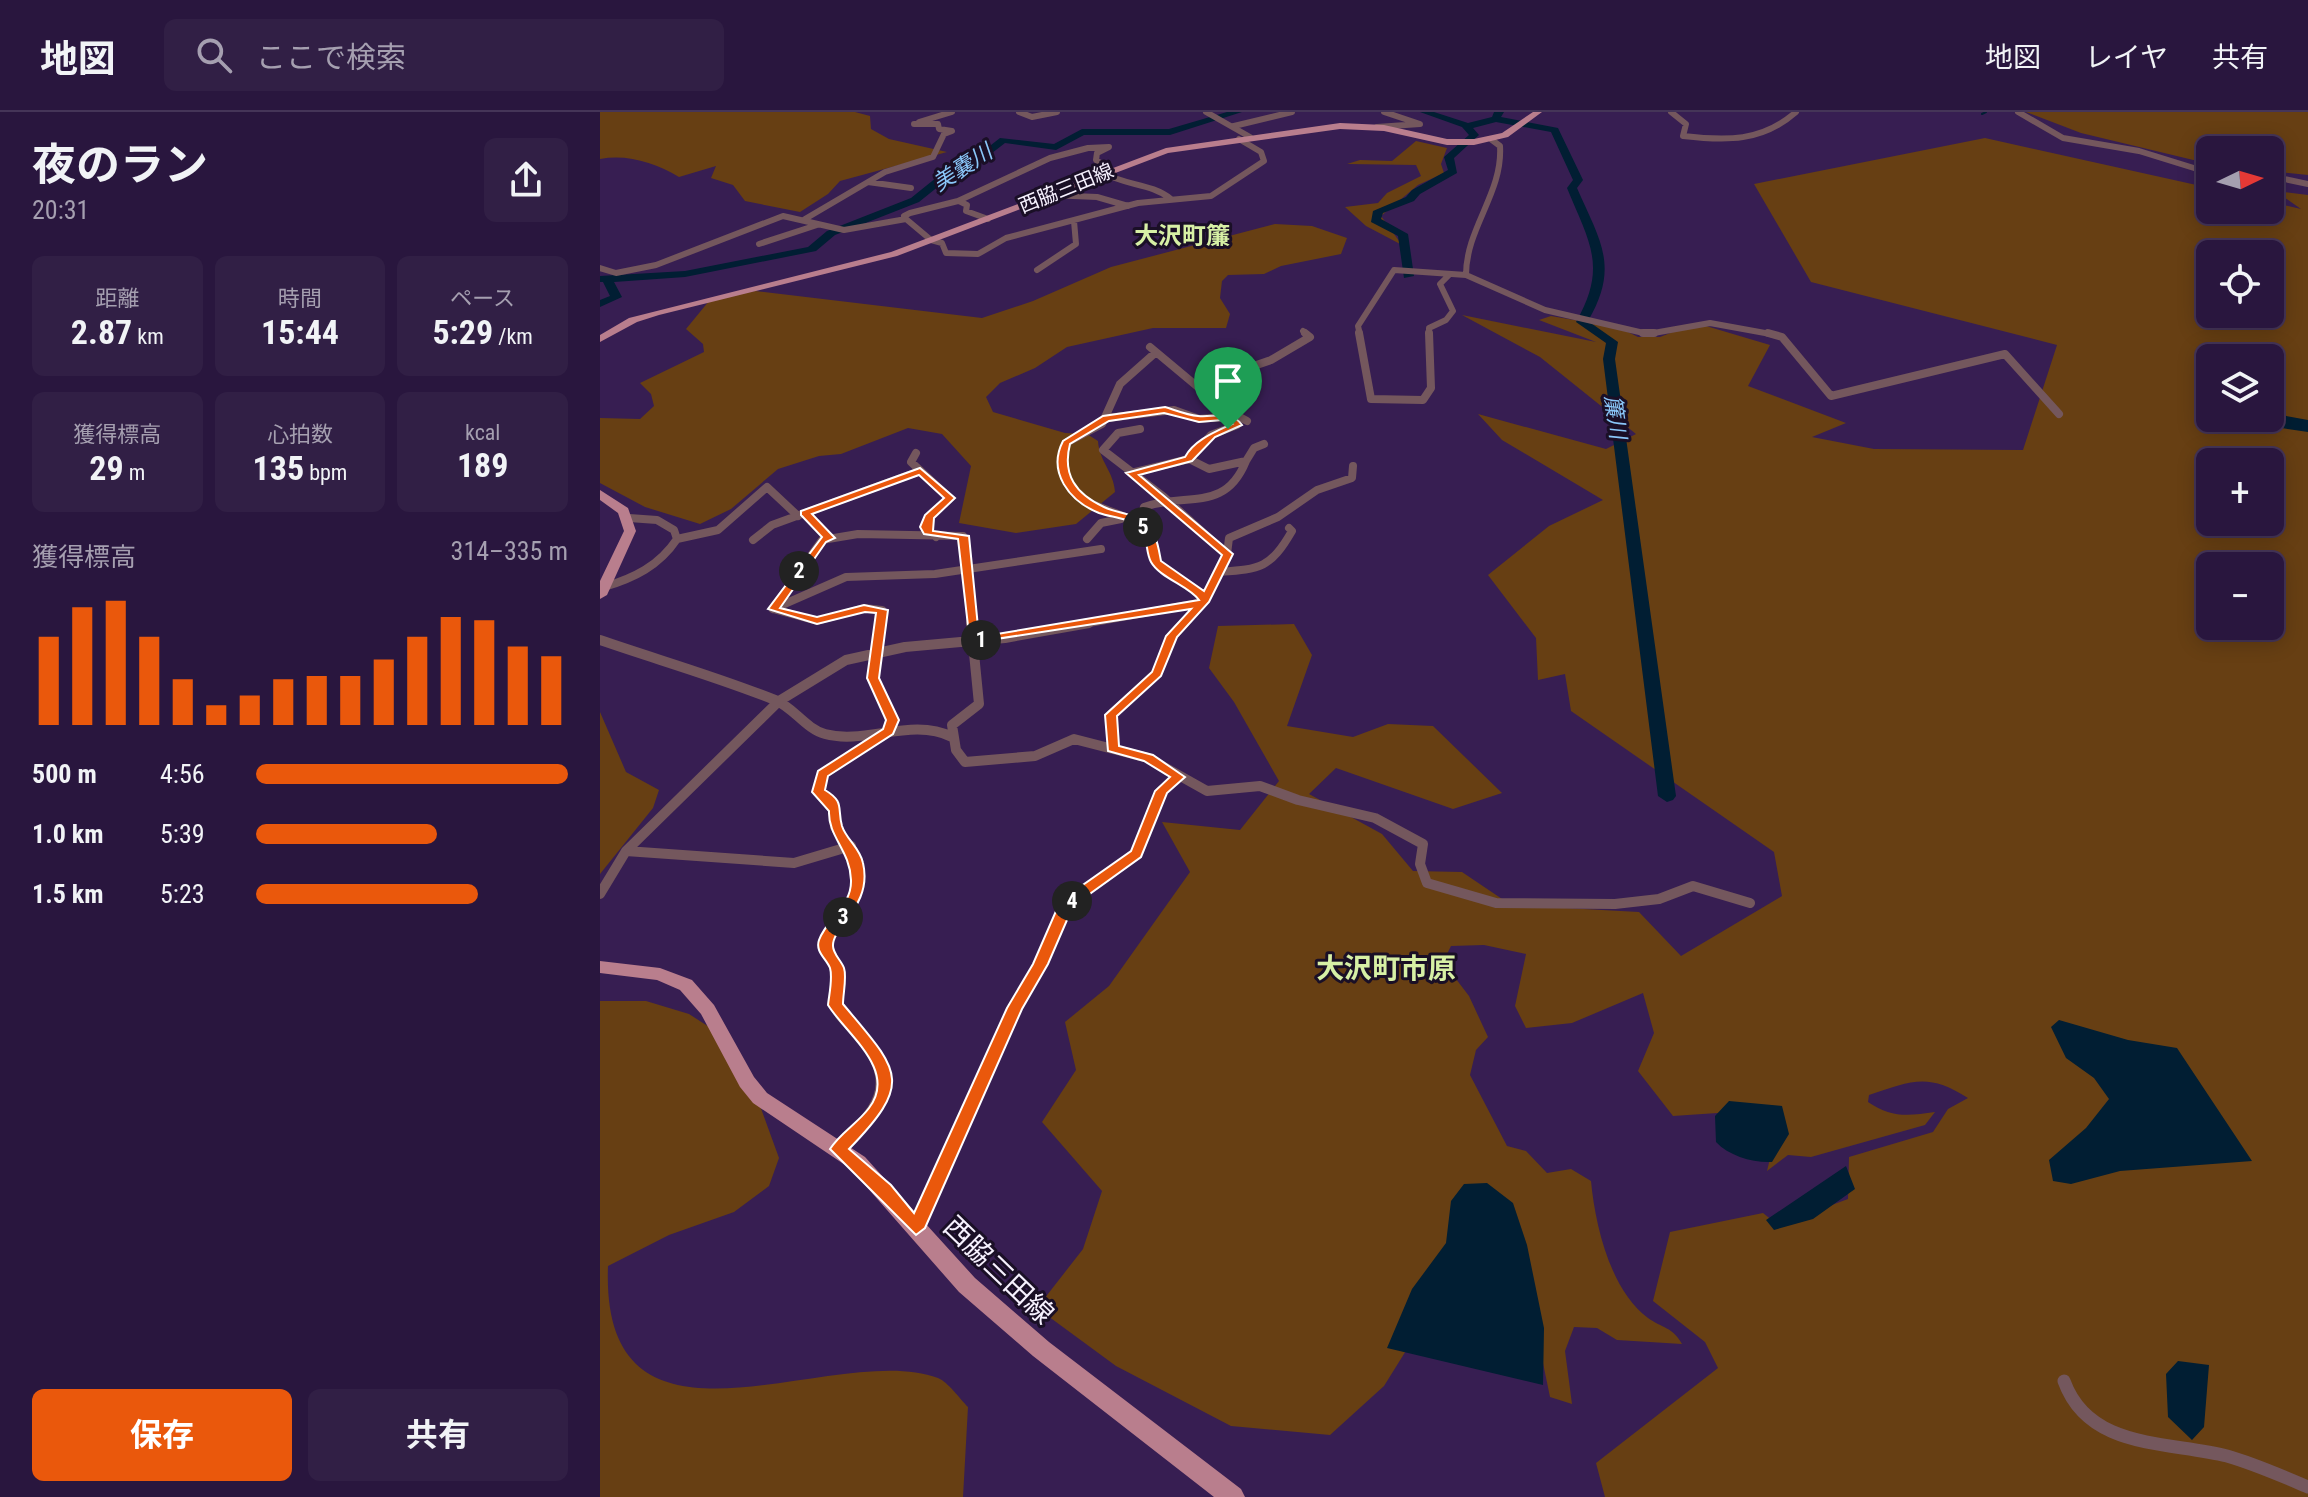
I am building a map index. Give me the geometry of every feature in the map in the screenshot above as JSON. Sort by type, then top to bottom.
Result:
[{"type":"main road","name":"西脇三田線","points":[[600,339],[644,316],[868,261],[1166,151],[1325,127],[1377,127],[1447,142],[1492,140],[1511,132],[1538,112]]},
{"type":"main road","points":[[600,494],[617,503],[629,518],[627,541],[602,591]]},
{"type":"main road","name":"西脇三田線","points":[[600,967],[660,974],[686,985],[708,1010],[747,1082],[760,1098],[838,1149],[885,1189],[967,1285],[1041,1349],[1233,1497]]},
{"type":"street","points":[[805,219],[866,181],[933,157],[944,134],[952,131],[939,129],[938,124],[914,124],[952,112]]},
{"type":"street","points":[[1019,112],[1028,117],[1057,112]]},
{"type":"street","points":[[600,268],[616,273],[637,269],[771,223],[783,216],[837,229],[906,219],[931,240],[942,243],[946,253],[973,255],[1006,238],[1132,206],[1211,196],[1231,179],[1264,161],[1261,152],[1243,144],[1245,138],[1230,124],[1206,112]]},
{"type":"street","points":[[1230,124],[1292,112]]},
{"type":"street","points":[[1377,127],[1423,123],[1406,122],[1384,112]]},
{"type":"street","points":[[1671,112],[1686,124],[1683,136],[1745,140],[1774,131],[1796,112]]},
{"type":"street","points":[[2018,112],[2040,131],[2065,141],[2128,149],[2174,167],[2196,171]]},
{"type":"street","points":[[1466,275],[1467,251],[1496,182],[1502,156],[1500,146],[1492,140]]},
{"type":"street","points":[[906,219],[904,216],[913,211],[959,201],[1080,146],[1109,147],[1097,153],[1096,160],[1121,183],[1157,188],[1171,199]]},
{"type":"street","points":[[2284,179],[2308,184]]},
{"type":"street","points":[[866,181],[911,188]]},
{"type":"street","points":[[1049,195],[1097,197],[1114,204],[1132,206]]},
{"type":"street","points":[[959,201],[967,205],[966,211],[988,219]]},
{"type":"street","points":[[1037,270],[1076,244],[1074,221]]},
{"type":"street","points":[[759,244],[821,226]]},
{"type":"street","points":[[1449,275],[1440,284],[1453,311],[1446,320],[1429,328],[1431,388],[1423,400],[1371,399],[1358,326],[1394,270],[1466,275],[1545,310],[1648,334],[1710,323],[1774,334],[1782,337],[1831,396],[2005,354],[2059,414]]},
{"type":"street","points":[[1198,385],[1297,347],[1310,337],[1303,331]]},
{"type":"street","points":[[1107,418],[1120,384],[1152,350],[1223,408],[1247,421]]},
{"type":"street","points":[[1189,459],[1193,451],[1205,446],[1211,435],[1237,425],[1235,421],[1223,417],[1199,419],[1174,410],[1107,418],[1066,443],[1061,470],[1068,487],[1084,500],[1139,523],[1151,536],[1156,563],[1205,599]]},
{"type":"street","points":[[1140,429],[1118,433],[1103,450],[1227,554]]},
{"type":"street","points":[[1139,523],[1144,507],[1167,501],[1206,501],[1216,497],[1232,484],[1254,448],[1264,444]]},
{"type":"street","points":[[916,453],[911,462],[950,498],[929,517],[925,527],[929,534],[946,538]]},
{"type":"street","points":[[1131,473],[1189,459],[1209,469],[1246,461]]},
{"type":"street","points":[[1113,748],[1111,715],[1157,673],[1172,636],[1205,599],[1227,554],[1229,538],[1278,517],[1317,490],[1347,482],[1352,478],[1353,466]]},
{"type":"street","points":[[753,540],[772,525],[920,471]]},
{"type":"street","points":[[602,591],[650,568],[677,539],[718,530],[728,516],[743,508],[767,487],[830,538]]},
{"type":"street","points":[[629,518],[657,520],[674,530],[677,539]]},
{"type":"street","points":[[1087,539],[1101,523],[1111,520],[1139,523]]},
{"type":"street","points":[[1249,529],[1255,520]]},
{"type":"street","points":[[1218,572],[1260,569],[1288,542],[1292,531],[1289,528]]},
{"type":"street","points":[[773,609],[822,540],[886,531],[946,538],[963,536],[979,704],[952,725],[952,737],[965,762],[1035,756],[1074,739],[1148,758],[1207,791],[1260,786],[1298,800],[1375,818],[1423,844],[1420,864],[1427,883],[1496,903],[1615,904],[1659,899],[1693,886],[1750,903]]},
{"type":"street","points":[[773,609],[846,577],[917,576],[1101,549]]},
{"type":"street","points":[[600,894],[626,851],[779,701],[846,660],[875,652],[974,641],[1205,599]]},
{"type":"street","points":[[773,609],[817,621],[878,608],[882,610],[873,678],[893,720],[888,731],[823,774],[818,792],[829,799],[836,811],[835,827],[851,846],[858,886],[849,910],[830,931],[825,949],[838,969],[835,1005],[877,1055],[885,1079],[884,1095],[866,1123],[838,1149]]},
{"type":"street","points":[[600,640],[779,701],[820,733],[837,737],[888,731],[940,731],[952,737]]},
{"type":"street","points":[[916,1228],[1015,1008],[1041,964],[1063,911],[1075,897],[1136,854],[1161,791],[1178,777]]},
{"type":"street","points":[[626,851],[794,863],[851,846]]},
{"type":"street","points":[[2064,1381],[2067,1399],[2080,1416],[2103,1430],[2227,1457],[2308,1487]]},
{"type":"shaded area","points":[[600,112],[855,112],[870,116],[871,129],[889,139],[947,152],[840,181],[828,194],[800,212],[745,201],[733,185],[711,178],[716,166],[679,177],[641,161],[600,159]]},
{"type":"shaded area","points":[[2026,112],[2308,112],[2308,175],[2284,172],[2284,136],[2196,136],[2196,161],[2081,133]]},
{"type":"shaded area","points":[[1985,138],[2196,185],[2196,224],[2284,224],[2284,205],[2301,209],[2284,197],[2284,192],[2308,195],[2308,1497],[1605,1497],[1596,1463],[1718,1368],[1705,1342],[1653,1301],[1670,1232],[1763,1213],[1778,1225],[1848,1199],[1849,1157],[1933,1132],[1948,1109],[1968,1098],[1930,1082],[1908,1083],[1869,1095],[1868,1102],[1892,1113],[1935,1112],[1925,1125],[1811,1157],[1788,1155],[1767,1171],[1780,1117],[1732,1112],[1673,1116],[1638,1071],[1654,1033],[1643,993],[1572,1023],[1526,1028],[1515,1006],[1526,954],[1484,945],[1451,946],[1443,962],[1469,996],[1488,1037],[1476,1050],[1470,1075],[1507,1146],[1526,1151],[1547,1173],[1571,1169],[1591,1181],[1596,1217],[1614,1274],[1635,1306],[1648,1318],[1671,1331],[1682,1344],[1617,1340],[1597,1328],[1574,1327],[1565,1351],[1572,1404],[1550,1397],[1515,1227],[1442,1293],[1384,1386],[1330,1435],[1231,1426],[1116,1366],[1037,1308],[1083,1249],[1102,1191],[1042,1122],[1076,1070],[1065,1022],[1109,986],[1190,872],[1162,822],[1240,830],[1279,781],[1234,702],[1209,668],[1218,626],[1294,624],[1312,655],[1287,726],[1353,737],[1388,724],[1433,726],[1502,793],[1453,809],[1336,768],[1309,794],[1382,834],[1413,871],[1462,872],[1511,905],[1639,912],[1681,956],[1782,896],[1774,852],[1571,711],[1565,674],[1538,680],[1536,638],[1488,575],[1549,526],[1603,500],[1502,440],[1478,414],[1606,449],[1636,434],[1540,357],[1462,315],[1596,342],[1539,320],[1551,316],[1620,328],[1638,337],[1660,337],[1696,323],[1770,345],[1748,386],[1846,423],[1812,437],[1874,449],[2023,450],[2057,345],[1811,282],[1754,184]]},
{"type":"shaded area","points":[[1416,141],[1447,148],[1441,164],[1444,173],[1418,185],[1381,216],[1402,245],[1366,226],[1345,207],[1378,203],[1387,193],[1421,176],[1416,165],[1347,164],[1360,160],[1392,161]]},
{"type":"shaded area","points":[[1275,224],[1312,226],[1347,238],[1341,254],[1281,266],[1264,274],[1228,275],[1222,281],[1220,298],[1230,314],[1226,328],[1153,328],[1067,347],[1035,368],[1000,383],[986,397],[993,412],[1065,433],[1087,434],[1098,441],[1115,492],[1076,524],[1016,533],[959,523],[971,466],[942,434],[908,428],[841,454],[819,456],[778,469],[731,509],[700,524],[645,507],[600,483],[600,418],[640,419],[654,406],[651,394],[640,383],[704,352],[703,344],[686,329],[709,301],[755,291],[982,318],[1033,301],[1111,267]]},
{"type":"shaded area","points":[[600,712],[626,772],[659,790],[653,808],[600,874]]},
{"type":"shaded area","points":[[600,1001],[646,1001],[689,1014],[717,1032],[755,1092],[779,1158],[769,1186],[734,1212],[669,1235],[608,1266],[616,1331],[642,1369],[682,1386],[731,1388],[842,1374],[894,1371],[938,1378],[968,1407],[963,1497],[600,1497]]},
{"type":"water","points":[[2284,416],[2308,420],[2308,432],[2284,428]]},
{"type":"water","points":[[2059,1020],[2128,1040],[2177,1048],[2252,1161],[2120,1171],[2071,1184],[2053,1181],[2049,1160],[2086,1128],[2109,1099],[2094,1078],[2066,1058],[2051,1027]]},
{"type":"water","points":[[1729,1101],[1782,1106],[1789,1134],[1772,1162],[1742,1158],[1716,1142],[1715,1116]]},
{"type":"water","points":[[1846,1166],[1855,1189],[1813,1219],[1774,1230],[1766,1220]]},
{"type":"water","points":[[1487,1183],[1513,1203],[1527,1245],[1544,1328],[1543,1385],[1387,1348],[1412,1289],[1446,1243],[1451,1201],[1464,1184]]},
{"type":"water","points":[[2178,1361],[2209,1365],[2204,1427],[2192,1440],[2168,1417],[2166,1374]]},
{"type":"waterway","name":"美嚢川","points":[[600,279],[685,274],[812,249],[831,233],[915,200],[956,167],[980,158],[1003,140],[1056,147],[1082,132],[1170,132],[1237,112]]},
{"type":"waterway","name":"美嚢川","points":[[1425,112],[1468,126],[1496,119]]},
{"type":"waterway","name":"美嚢川","points":[[1496,119],[1499,112]]},
{"type":"waterway","points":[[1982,114],[1986,112]]},
{"type":"waterway","name":"簾川","points":[[1496,119],[1555,130],[1578,180],[1572,188],[1598,255],[1599,286],[1582,322],[1612,342],[1609,359],[1667,796]]},
{"type":"waterway","points":[[1408,276],[1403,234],[1375,220],[1378,211],[1410,199],[1416,192],[1453,171],[1449,157],[1474,135],[1466,126]]},
{"type":"waterway","points":[[600,304],[616,297],[608,281]]},
{"type":"district","name":"大沢町簾","points":[[1182,236]]},
{"type":"district","name":"大沢町市原","points":[[1386,968]]},
{"type":"route","points":[[1228,429],[1211,435],[1205,446],[1193,451],[1189,459],[1131,473],[1164,497],[1227,554],[1204,602],[1193,605],[974,641],[963,536],[946,538],[929,534],[925,527],[929,517],[950,498],[920,471],[805,513],[830,538],[822,540],[773,609],[817,621],[864,608],[882,610],[873,678],[893,720],[888,731],[823,774],[819,783],[818,792],[829,799],[836,811],[835,827],[851,846],[857,863],[858,886],[849,910],[826,940],[825,949],[838,969],[835,1005],[841,1016],[877,1055],[885,1079],[884,1095],[875,1112],[838,1149],[885,1189],[916,1228],[1015,1008],[1041,964],[1063,911],[1075,897],[1136,854],[1144,841],[1152,809],[1161,791],[1178,777],[1148,758],[1113,748],[1111,715],[1157,673],[1172,636],[1204,602],[1205,597],[1156,563],[1147,530],[1129,517],[1101,510],[1068,487],[1061,470],[1062,453],[1066,443],[1102,424],[1107,418],[1174,410],[1183,416],[1199,419],[1223,417],[1235,421],[1237,425],[1228,429]]}]
